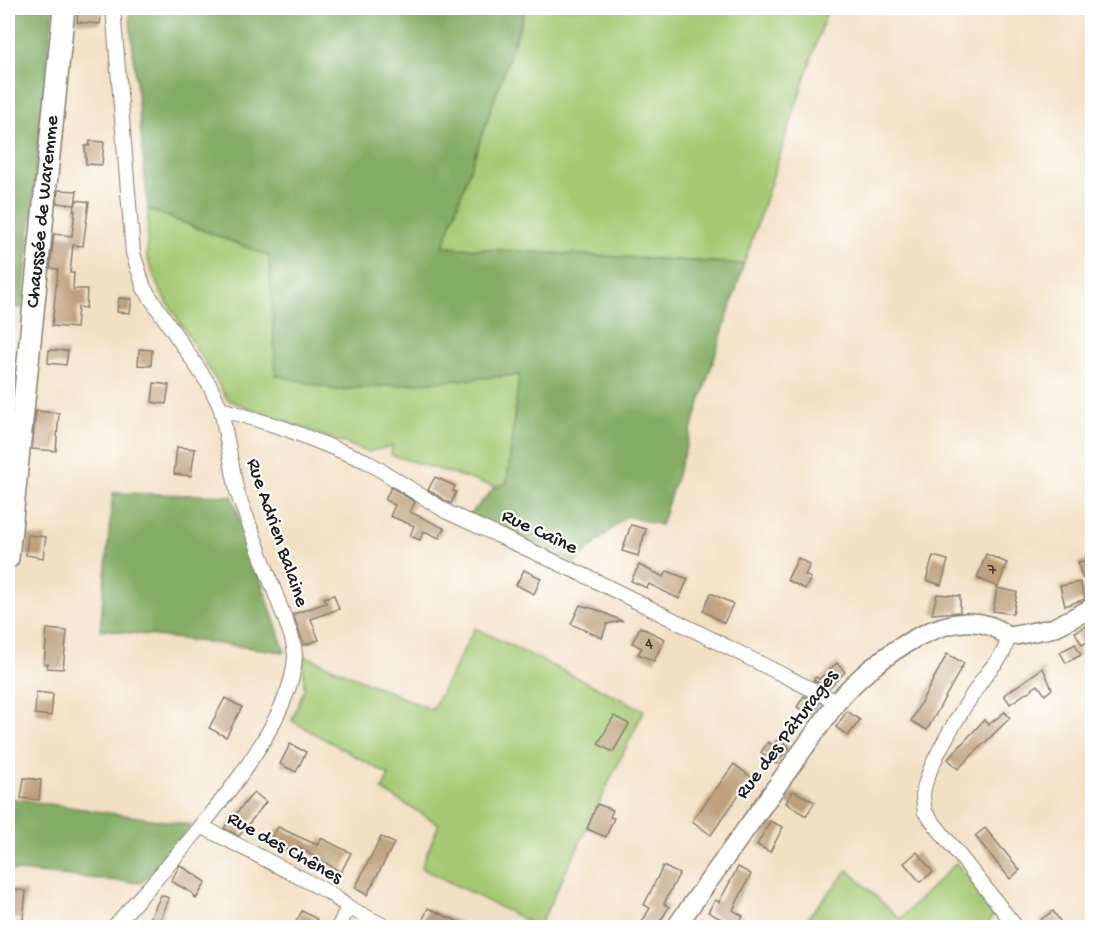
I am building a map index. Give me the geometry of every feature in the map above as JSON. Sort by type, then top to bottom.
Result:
[{"type":"main road","name":"Chaussée de Waremme","points":[[8,558],[64,8]]},
{"type":"street","name":"Rue Adrien Balaine","points":[[113,8],[133,253],[144,288],[210,386],[221,410],[237,492],[291,635],[295,656],[291,682],[270,732],[201,826],[113,927]]},
{"type":"street","name":"Rue Caîne","points":[[221,410],[284,429],[366,461],[447,512],[588,577],[837,702]]},
{"type":"street","points":[[1017,927],[925,812],[923,796],[927,777],[983,678],[1005,653],[1008,637],[1053,628],[1092,608]]},
{"type":"street","name":"Rue des Pâturages","points":[[675,927],[852,684],[874,665],[947,623],[981,622],[997,627],[1008,637]]},
{"type":"street","name":"Rue des Chênes","points":[[201,826],[328,892],[348,907],[388,927]]},
{"type":"street","name":"Rue des Chênes","points":[[338,927],[348,907]]},
{"type":"green space","points":[[8,8],[53,8],[22,308],[8,307]]},
{"type":"green space","points":[[129,8],[526,8],[443,247],[744,264],[661,525],[626,516],[574,563],[470,515],[495,487],[507,483],[519,375],[335,390],[276,375],[269,256],[148,209]]},
{"type":"green space","points":[[526,8],[828,8],[744,264],[442,247]]},
{"type":"green space","points":[[148,209],[269,256],[335,390],[519,375],[507,484],[495,487],[391,455],[392,446],[368,452],[228,400],[158,287],[147,257]]},
{"type":"green space","points":[[113,493],[232,496],[285,652],[100,629]]},
{"type":"green space","points":[[475,628],[644,710],[539,927],[421,868],[439,824],[382,790],[389,775],[292,721],[304,689],[303,655],[432,710]]},
{"type":"green space","points":[[8,798],[192,825],[141,883],[8,870]]},
{"type":"green space","points":[[956,863],[996,911],[985,927],[812,928],[804,922],[848,870],[900,919]]},
{"type":"building","points":[[78,8],[102,8],[100,24],[77,22]]},
{"type":"building","points":[[90,141],[104,142],[102,165],[86,164],[85,146],[89,146]]},
{"type":"building","points":[[58,190],[77,191],[75,205],[57,203]]},
{"type":"building","points":[[77,200],[89,202],[83,246],[73,245],[70,273],[74,273],[73,289],[87,289],[86,308],[78,307],[76,328],[52,326],[58,269],[50,268],[54,234],[72,236],[75,211],[73,211]]},
{"type":"building","points":[[119,298],[132,299],[130,313],[117,312]]},
{"type":"building","points":[[139,349],[152,350],[151,366],[138,365]]},
{"type":"building","points":[[49,350],[68,351],[66,365],[48,363]]},
{"type":"building","points":[[154,383],[169,385],[166,404],[152,402]]},
{"type":"building","points":[[36,411],[59,413],[56,451],[32,449]]},
{"type":"building","points":[[177,447],[195,449],[191,476],[174,474]]},
{"type":"building","points":[[435,477],[455,486],[453,491],[456,492],[451,504],[428,490]]},
{"type":"building","points":[[391,487],[415,502],[410,512],[444,528],[439,538],[424,531],[420,540],[410,536],[414,526],[390,516],[395,505],[385,500]]},
{"type":"building","points":[[631,525],[646,529],[638,556],[622,551]]},
{"type":"building","points":[[28,535],[46,537],[43,558],[26,555]]},
{"type":"building","points":[[986,554],[1007,563],[998,587],[977,578]]},
{"type":"building","points":[[933,556],[948,560],[941,585],[926,580]]},
{"type":"building","points":[[798,558],[810,565],[805,575],[811,578],[805,589],[787,580]]},
{"type":"building","points":[[1092,559],[1092,576],[1082,578],[1078,562]]},
{"type":"building","points":[[639,565],[664,577],[667,571],[688,579],[679,599],[649,584],[647,588],[631,581]]},
{"type":"building","points":[[524,570],[541,578],[534,594],[516,585]]},
{"type":"building","points":[[1080,582],[1085,599],[1065,606],[1060,586]]},
{"type":"building","points":[[997,588],[1017,592],[1013,614],[993,611]]},
{"type":"building","points":[[711,593],[733,604],[724,623],[703,611]]},
{"type":"building","points":[[937,594],[960,596],[960,612],[932,614]]},
{"type":"building","points":[[334,595],[339,609],[311,619],[319,640],[304,645],[293,614],[326,603],[324,598]]},
{"type":"building","points":[[580,605],[622,621],[607,624],[602,638],[571,624]]},
{"type":"building","points":[[1092,623],[1092,639],[1082,645],[1075,632]]},
{"type":"building","points":[[640,627],[665,639],[654,661],[638,654],[642,648],[632,643]]},
{"type":"building","points":[[47,629],[67,631],[63,669],[47,668],[48,664],[44,664]]},
{"type":"building","points":[[1075,644],[1081,655],[1066,663],[1060,652]]},
{"type":"building","points":[[947,654],[964,663],[927,730],[911,721]]},
{"type":"building","points":[[837,663],[845,672],[829,688],[813,680],[816,677],[819,679]]},
{"type":"building","points":[[1043,668],[1052,689],[1045,695],[1038,685],[1010,704],[1004,695]]},
{"type":"building","points":[[36,692],[53,694],[51,716],[35,714]]},
{"type":"building","points":[[804,696],[819,703],[811,716],[797,707]]},
{"type":"building","points":[[225,698],[242,707],[226,737],[209,728]]},
{"type":"building","points":[[847,711],[860,720],[848,736],[836,727]]},
{"type":"building","points":[[1005,712],[1010,718],[958,769],[948,759],[984,720],[988,725]]},
{"type":"building","points":[[614,716],[629,724],[613,752],[598,744]]},
{"type":"building","points":[[778,738],[789,747],[776,764],[761,752],[768,742],[773,745]]},
{"type":"building","points":[[290,744],[306,752],[296,772],[280,764]]},
{"type":"building","points":[[734,764],[751,777],[711,835],[692,821]]},
{"type":"building","points":[[24,778],[41,780],[39,800],[21,798]]},
{"type":"building","points":[[793,791],[815,802],[806,816],[786,803]]},
{"type":"building","points":[[254,792],[266,802],[239,836],[224,828]]},
{"type":"building","points":[[597,804],[613,810],[610,817],[614,818],[606,837],[587,829]]},
{"type":"building","points":[[770,821],[783,827],[770,852],[757,845]]},
{"type":"building","points":[[278,827],[317,845],[321,838],[351,853],[341,872],[298,847],[294,854],[270,840]]},
{"type":"building","points":[[985,828],[1020,870],[1010,879],[975,836]]},
{"type":"building","points":[[381,837],[394,843],[367,895],[355,888]]},
{"type":"building","points":[[917,852],[933,872],[920,882],[904,863]]},
{"type":"building","points":[[180,865],[206,882],[196,899],[192,893],[171,881]]},
{"type":"building","points":[[663,866],[679,874],[664,904],[669,907],[657,927],[639,927],[650,908],[644,905]]},
{"type":"building","points":[[738,867],[751,874],[733,910],[743,916],[736,927],[708,912],[715,900],[719,902]]},
{"type":"building","points":[[8,888],[26,891],[23,920],[8,918]]},
{"type":"building","points":[[161,895],[169,898],[158,927],[146,927]]},
{"type":"building","points":[[428,908],[470,927],[429,927],[421,924]]},
{"type":"building","points":[[302,911],[317,919],[312,927],[293,927]]},
{"type":"building","points":[[1053,911],[1064,927],[1043,927],[1039,921]]}]
